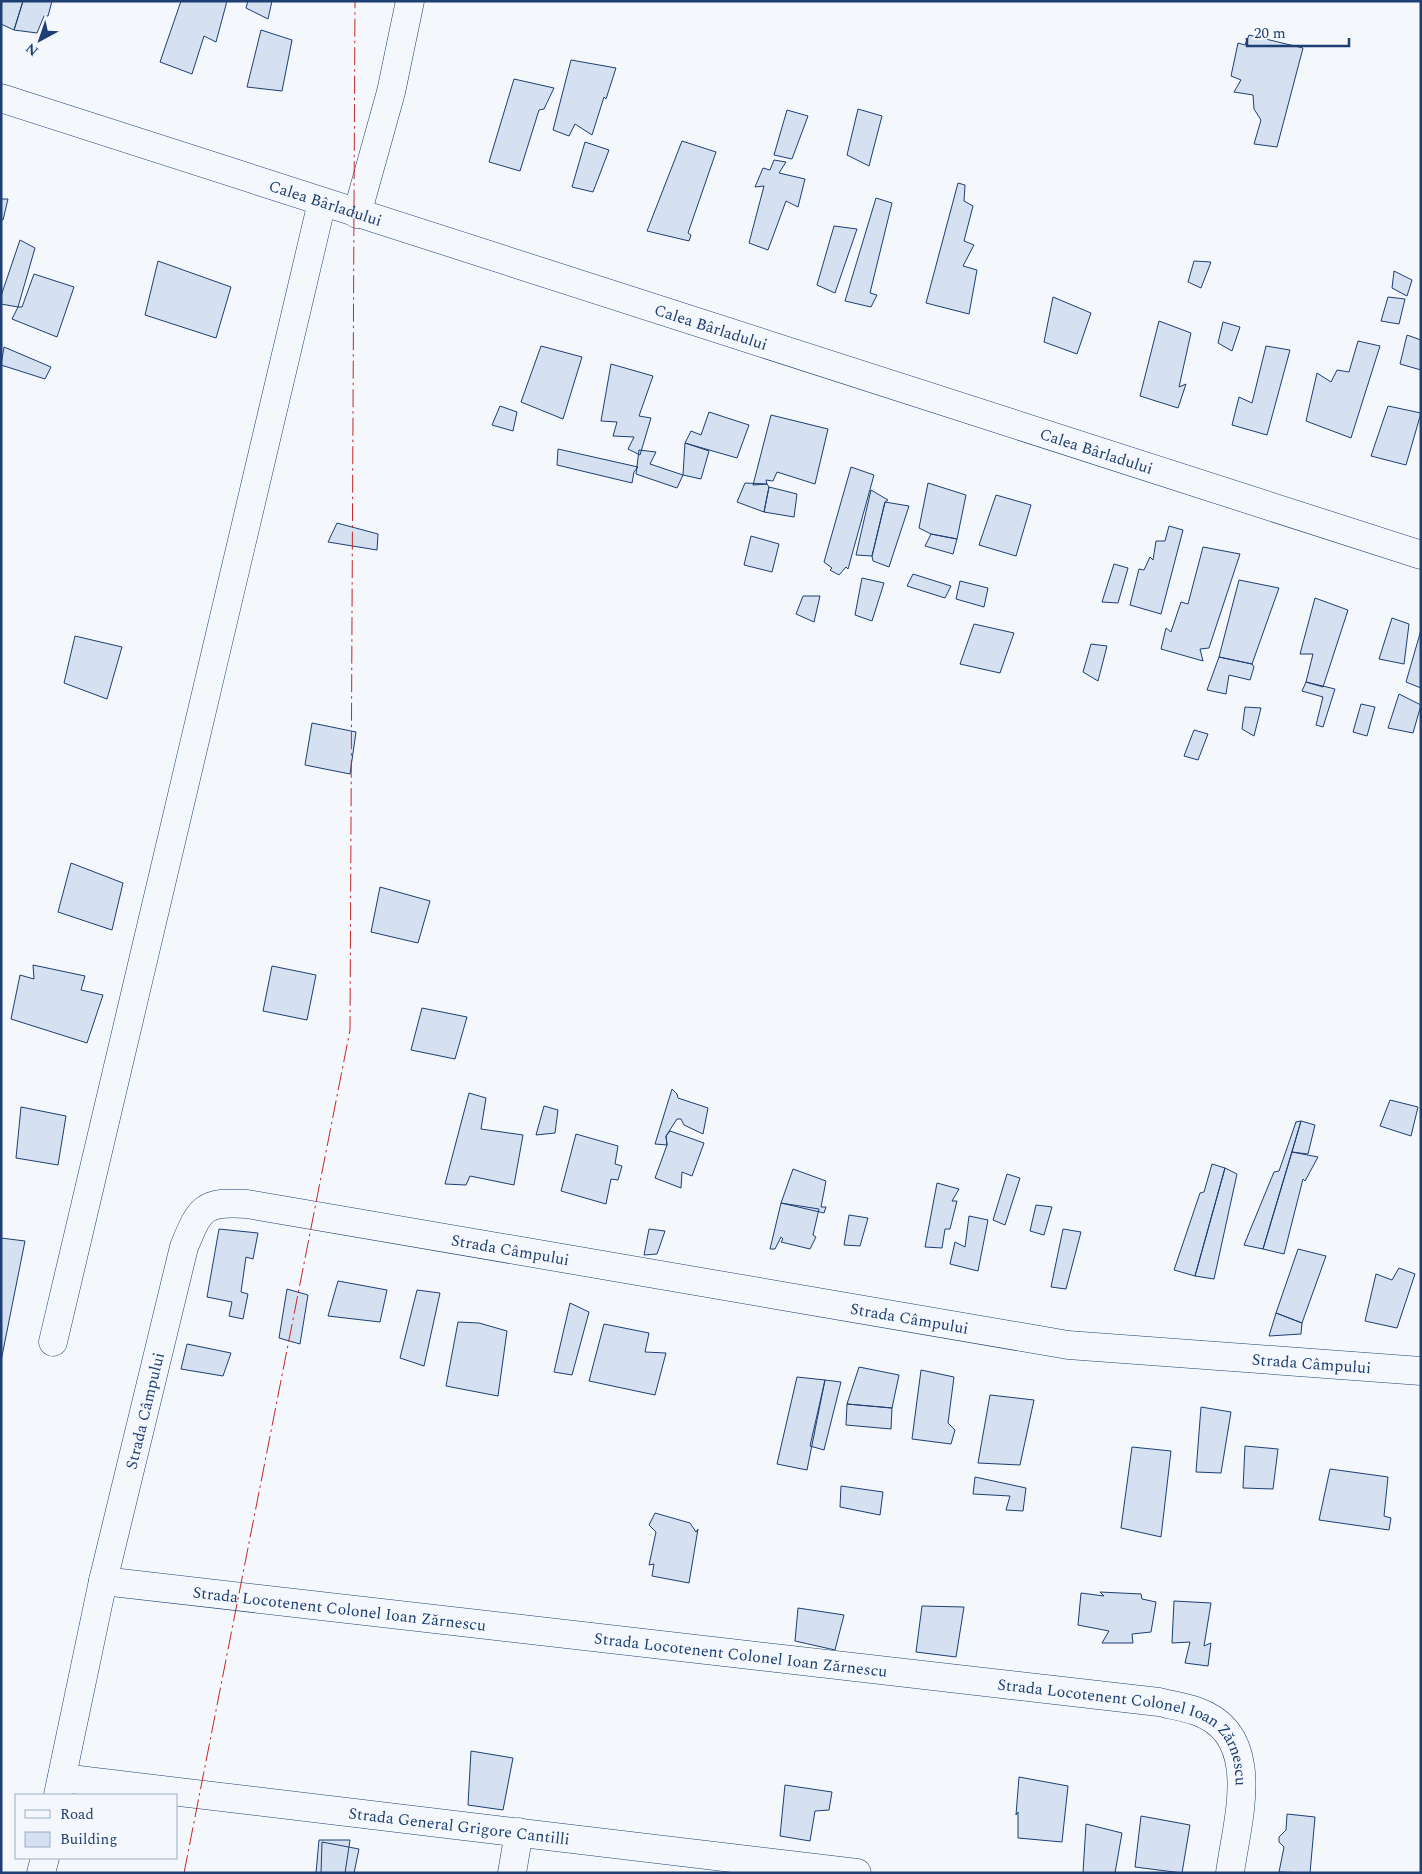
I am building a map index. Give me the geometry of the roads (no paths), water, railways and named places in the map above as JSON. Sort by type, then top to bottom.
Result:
[{"type":"street","points":[[357,214],[391,92],[410,1]]},
{"type":"street","name":"Calea Bârladului","points":[[1,98],[1421,555]]},
{"type":"street","points":[[53,1342],[322,202]]},
{"type":"street","name":"Strada Câmpului","points":[[60,1787],[103,1580],[184,1247],[194,1223],[204,1208],[221,1202],[247,1204],[1068,1345],[1421,1371]]},
{"type":"street","name":"Strada Locotenent Colonel Ioan Zărnescu","points":[[103,1580],[1159,1702],[1198,1711],[1220,1725],[1236,1742],[1243,1780],[1230,1873]]},
{"type":"street","name":"Strada General Grigore Cantilli","points":[[60,1787],[131,1794]]},
{"type":"street","name":"Strada General Grigore Cantilli","points":[[178,1799],[519,1832],[780,1868],[857,1873]]},
{"type":"street","points":[[512,1873],[519,1832]]},
{"type":"street","points":[[42,1873],[45,1859]]}]
